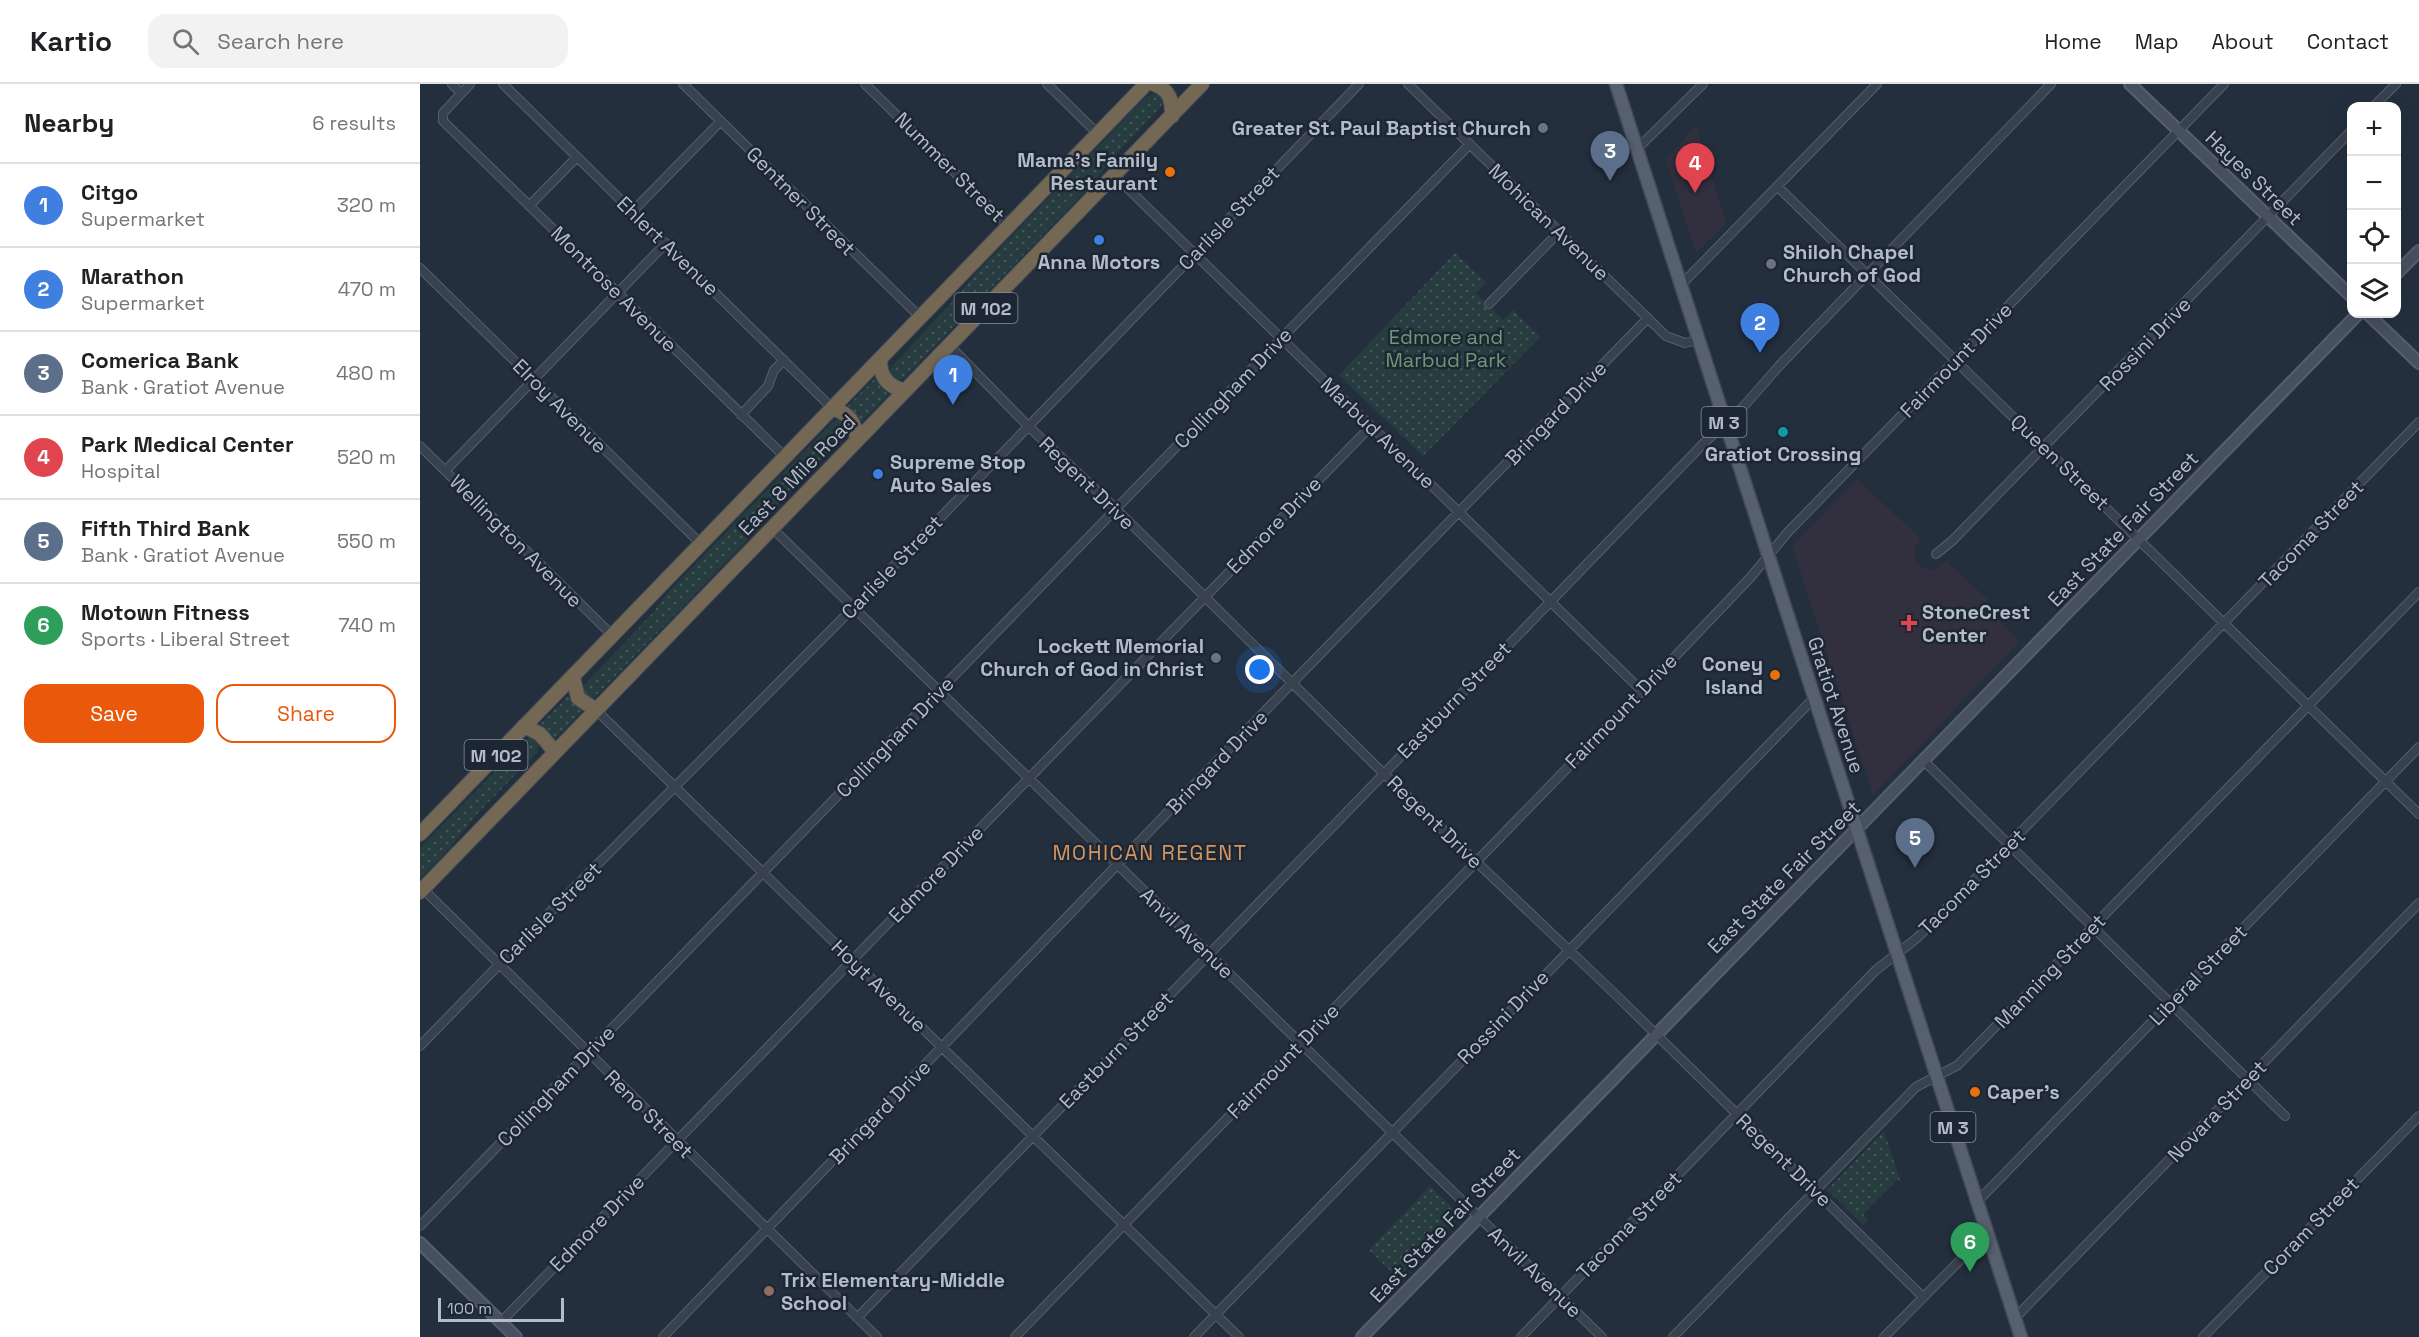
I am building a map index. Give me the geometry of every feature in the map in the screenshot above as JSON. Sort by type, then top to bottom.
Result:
[{"type":"highway","name":"East 8 Mile Road","points":[[420,834],[1146,84]]},
{"type":"highway","points":[[1154,84],[1168,93],[1172,104],[1172,116]]},
{"type":"highway","name":"East 8 Mile Road","points":[[421,891],[1202,84]]},
{"type":"highway","points":[[880,359],[881,372],[885,381],[905,391]]},
{"type":"highway","points":[[832,408],[846,414],[852,420],[857,440]]},
{"type":"highway","points":[[573,676],[578,698],[596,711]]},
{"type":"highway","points":[[524,726],[540,734],[555,752]]},
{"type":"main road","name":"Gratiot Avenue","points":[[1616,84],[2021,1337]]},
{"type":"street","points":[[452,84],[461,93],[470,84]]},
{"type":"street","name":"Ehlert Avenue","points":[[503,84],[832,408]]},
{"type":"street","name":"Gentner Street","points":[[683,84],[920,317]]},
{"type":"street","name":"Nummer Street","points":[[865,84],[1009,226]]},
{"type":"street","points":[[1047,84],[1098,134]]},
{"type":"street","name":"Carlisle Street","points":[[420,1046],[854,607],[1359,84]]},
{"type":"street","name":"Mohican Avenue","points":[[1408,84],[1666,336],[1685,343],[1698,340]]},
{"type":"street","points":[[1637,149],[1703,84]]},
{"type":"street","points":[[1680,286],[1877,84]]},
{"type":"street","name":"Eastburn Street","points":[[857,1318],[1383,772],[1725,424],[2051,84]]},
{"type":"street","name":"Hayes Street","points":[[2130,84],[2347,292]]},
{"type":"street","name":"Fairmount Drive","points":[[1015,1337],[1642,691],[1768,557],[1788,532],[2224,84]]},
{"type":"street","points":[[2378,102],[2396,84]]},
{"type":"street","name":"Montrose Avenue","points":[[461,93],[443,113],[442,121],[785,457]]},
{"type":"street","points":[[633,212],[721,121]]},
{"type":"street","name":"Rossini Drive","points":[[1936,554],[1952,541],[2045,447],[2347,135]]},
{"type":"street","name":"Collingham Drive","points":[[420,1226],[1470,144]]},
{"type":"street","points":[[529,206],[577,157]]},
{"type":"street","name":"Marbud Avenue","points":[[1113,176],[1642,691]]},
{"type":"street","name":"Queen Street","points":[[1778,186],[2419,814]]},
{"type":"street","points":[[1489,304],[1559,232]]},
{"type":"street","points":[[445,471],[666,243]]},
{"type":"street","points":[[2401,270],[2419,251]]},
{"type":"street","name":"Elroy Avenue","points":[[420,268],[701,544]]},
{"type":"street","name":"Bringard Drive","points":[[663,1337],[1292,683],[1648,318]]},
{"type":"street","name":"East State Fair Street","points":[[1362,1337],[2354,318]]},
{"type":"street","points":[[2372,318],[2419,363]]},
{"type":"street","name":"Regent Drive","points":[[949,345],[1028,426],[1116,509],[1923,1297]]},
{"type":"street","points":[[741,415],[768,386],[774,370],[784,360]]},
{"type":"street","name":"Tacoma Street","points":[[1521,1337],[1876,970],[1897,955],[1944,911],[2419,422]]},
{"type":"street","name":"Edmore Drive","points":[[501,1322],[1371,426]]},
{"type":"street","name":"Wellington Avenue","points":[[420,446],[612,635]]},
{"type":"street","name":"Anvil Avenue","points":[[772,528],[1602,1337]]},
{"type":"street","name":"Manning Street","points":[[1673,1337],[1916,1087],[1958,1065],[2419,592]]},
{"type":"street","name":"Rossini Drive","points":[[1194,1337],[1814,698]]},
{"type":"street","name":"Hoyt Avenue","points":[[596,711],[1239,1337]]},
{"type":"street","name":"Liberal Street","points":[[1977,1202],[2419,747]]},
{"type":"street","points":[[1924,761],[2285,1116]]},
{"type":"street","name":"Reno Street","points":[[421,891],[877,1337]]},
{"type":"street","name":"Novara Street","points":[[2015,1318],[2419,903]]},
{"type":"street","name":"Coram Street","points":[[2203,1337],[2419,1116]]},
{"type":"street","points":[[1884,1337],[1987,1233]]},
{"type":"street","points":[[420,1243],[516,1337]]},
{"type":"shaded area","points":[[1696,126],[1726,223],[1696,253],[1666,159]]},
{"type":"shaded area","name":"StoneCrest Center","points":[[1857,479],[1921,539],[1914,549],[1915,560],[1918,564],[1933,570],[1947,561],[1988,600],[1984,606],[2020,641],[1873,795],[1792,546]]},
{"type":"green space","points":[[1154,93],[1160,95],[1163,100],[1161,107],[1113,157],[1096,180],[904,378],[896,382],[889,375],[891,367],[958,296],[974,275],[1145,98]]},
{"type":"green space","name":"Edmore and Marbud Park","points":[[1455,253],[1486,282],[1476,293],[1503,320],[1513,310],[1540,337],[1423,456],[1339,375]]},
{"type":"green space","points":[[875,378],[889,394],[860,423],[847,407]]},
{"type":"green space","points":[[838,419],[847,427],[845,434],[780,501],[760,527],[595,697],[585,697],[582,690],[584,685],[651,615],[668,592]]},
{"type":"green space","points":[[568,696],[582,711],[553,741],[549,733],[539,725]]},
{"type":"green space","points":[[529,737],[536,739],[539,743],[537,752],[476,815],[450,848],[420,879],[420,848]]},
{"type":"green space","points":[[1884,1131],[1901,1183],[1898,1179],[1863,1214],[1868,1220],[1863,1225],[1827,1190]]},
{"type":"green space","points":[[1430,1186],[1459,1214],[1398,1278],[1369,1250]]},
{"type":"place","name":"Greater St. Paul Baptist Church","points":[[1543,128]]},
{"type":"place","name":"Mama's Family Restaurant","points":[[1170,172]]},
{"type":"place","name":"Comerica Bank","points":[[1610,181]]},
{"type":"place","name":"Park Medical Center","points":[[1695,193]]},
{"type":"place","name":"Anna Motors","points":[[1099,240]]},
{"type":"place","name":"Shiloh Chapel Church of God","points":[[1771,264]]},
{"type":"place","name":"Marathon","points":[[1760,353]]},
{"type":"place","name":"Citgo","points":[[953,405]]},
{"type":"place","name":"Gratiot Crossing","points":[[1783,432]]},
{"type":"place","name":"Supreme Stop Auto Sales","points":[[878,474]]},
{"type":"place","name":"StoneCrest Center","points":[[1909,623]]},
{"type":"place","name":"Lockett Memorial Church of God in Christ","points":[[1216,658]]},
{"type":"place","name":"Coney Island","points":[[1775,675]]},
{"type":"place","name":"Fifth Third Bank","points":[[1915,868]]},
{"type":"place","name":"Caper's","points":[[1975,1092]]},
{"type":"place","name":"Motown Fitness","points":[[1970,1272]]},
{"type":"place","name":"Trix Elementary-Middle School","points":[[769,1291]]},
{"type":"district","name":"MOHICAN REGENT","points":[[1150,852]]}]
